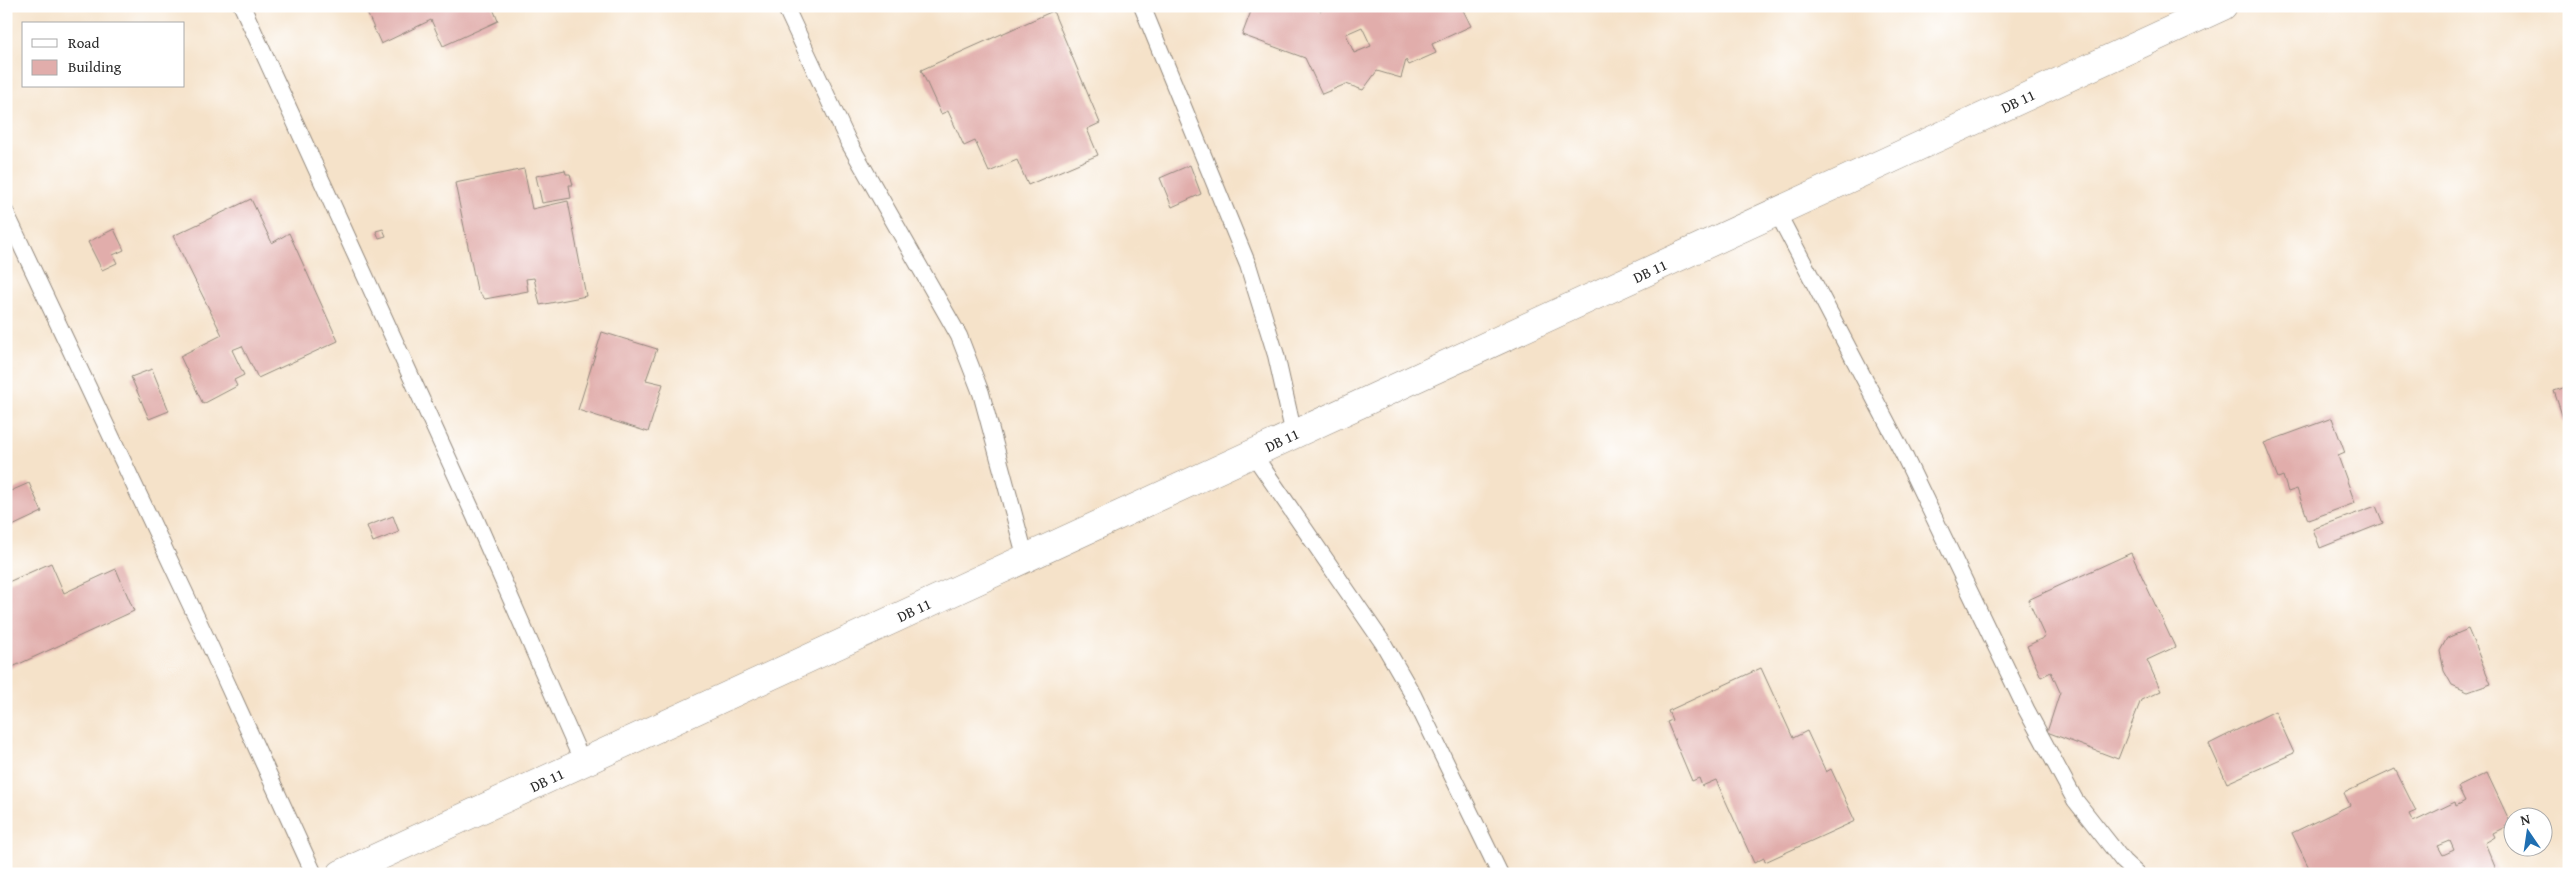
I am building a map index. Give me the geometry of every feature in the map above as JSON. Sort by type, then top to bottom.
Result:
[{"type":"street","name":"DB 11","points":[[341,874],[2223,6]]},
{"type":"lane","points":[[242,6],[475,517],[583,763]]},
{"type":"lane","points":[[785,6],[848,141],[959,336],[981,393],[1026,559]]},
{"type":"lane","points":[[1142,6],[1248,265],[1276,355],[1294,435]]},
{"type":"lane","points":[[1777,212],[1903,453],[2026,709],[2075,800],[2123,861],[2136,874]]},
{"type":"lane","points":[[6,213],[210,646],[314,874]]},
{"type":"lane","points":[[1254,454],[1383,643],[1413,695],[1500,874]]},
{"type":"building","points":[[364,6],[492,6],[498,21],[443,46],[431,20],[381,44]]},
{"type":"building","points":[[1253,6],[1309,6],[1321,11],[1322,6],[1461,6],[1471,26],[1432,44],[1436,53],[1409,65],[1406,60],[1401,78],[1377,71],[1363,90],[1346,84],[1322,94],[1305,58],[1242,35]],"holes":[[[1362,27],[1371,46],[1354,53],[1346,34]]]},
{"type":"building","points":[[1053,11],[1100,123],[1087,129],[1098,155],[1028,185],[1017,160],[989,172],[975,141],[964,146],[948,111],[941,114],[921,70]]},
{"type":"building","points":[[1190,165],[1201,194],[1172,207],[1160,178]]},
{"type":"building","points":[[524,169],[532,209],[568,201],[586,296],[540,305],[534,278],[526,279],[528,291],[485,299],[477,290],[455,183]]},
{"type":"building","points":[[565,170],[566,174],[570,174],[573,185],[569,185],[571,198],[542,203],[536,176]]},
{"type":"building","points":[[251,199],[272,243],[289,233],[338,341],[258,378],[242,346],[232,350],[244,375],[234,380],[237,386],[203,404],[180,356],[222,335],[173,236]]},
{"type":"building","points":[[114,229],[124,250],[113,255],[117,263],[102,270],[88,242]]},
{"type":"building","points":[[383,229],[386,236],[379,238],[376,231]]},
{"type":"building","points":[[602,332],[657,349],[646,380],[663,384],[648,432],[578,410]]},
{"type":"building","points":[[152,369],[169,411],[149,419],[131,377]]},
{"type":"building","points":[[2569,386],[2569,423],[2565,424],[2554,391]]},
{"type":"building","points":[[2332,418],[2345,453],[2338,456],[2355,503],[2308,520],[2297,489],[2288,492],[2283,476],[2278,478],[2264,443]]},
{"type":"building","points":[[29,483],[42,512],[6,529],[6,493]]},
{"type":"building","points":[[2376,506],[2383,523],[2320,548],[2313,529]]},
{"type":"building","points":[[393,516],[399,532],[373,542],[367,526]]},
{"type":"building","points":[[2131,553],[2175,647],[2147,660],[2161,691],[2141,700],[2118,759],[2047,732],[2060,692],[2051,672],[2041,677],[2027,646],[2045,637],[2028,600]]},
{"type":"building","points":[[51,563],[64,593],[116,569],[134,611],[6,670],[6,583]]},
{"type":"building","points":[[2468,629],[2491,684],[2468,692],[2452,685],[2444,671],[2440,651],[2447,638]]},
{"type":"building","points":[[1761,668],[1793,738],[1807,731],[1826,772],[1831,769],[1855,821],[1765,862],[1764,858],[1754,863],[1716,780],[1702,786],[1699,778],[1692,781],[1667,722],[1672,720],[1668,711]]},
{"type":"building","points":[[2275,711],[2294,753],[2227,783],[2209,744]]},
{"type":"building","points":[[2395,769],[2416,811],[2409,814],[2413,822],[2455,802],[2456,806],[2465,801],[2458,787],[2487,773],[2503,808],[2502,828],[2493,833],[2495,837],[2485,843],[2498,874],[2312,874],[2292,833],[2350,805],[2344,793]],"holes":[[[2450,841],[2454,850],[2443,855],[2438,846]]]}]
